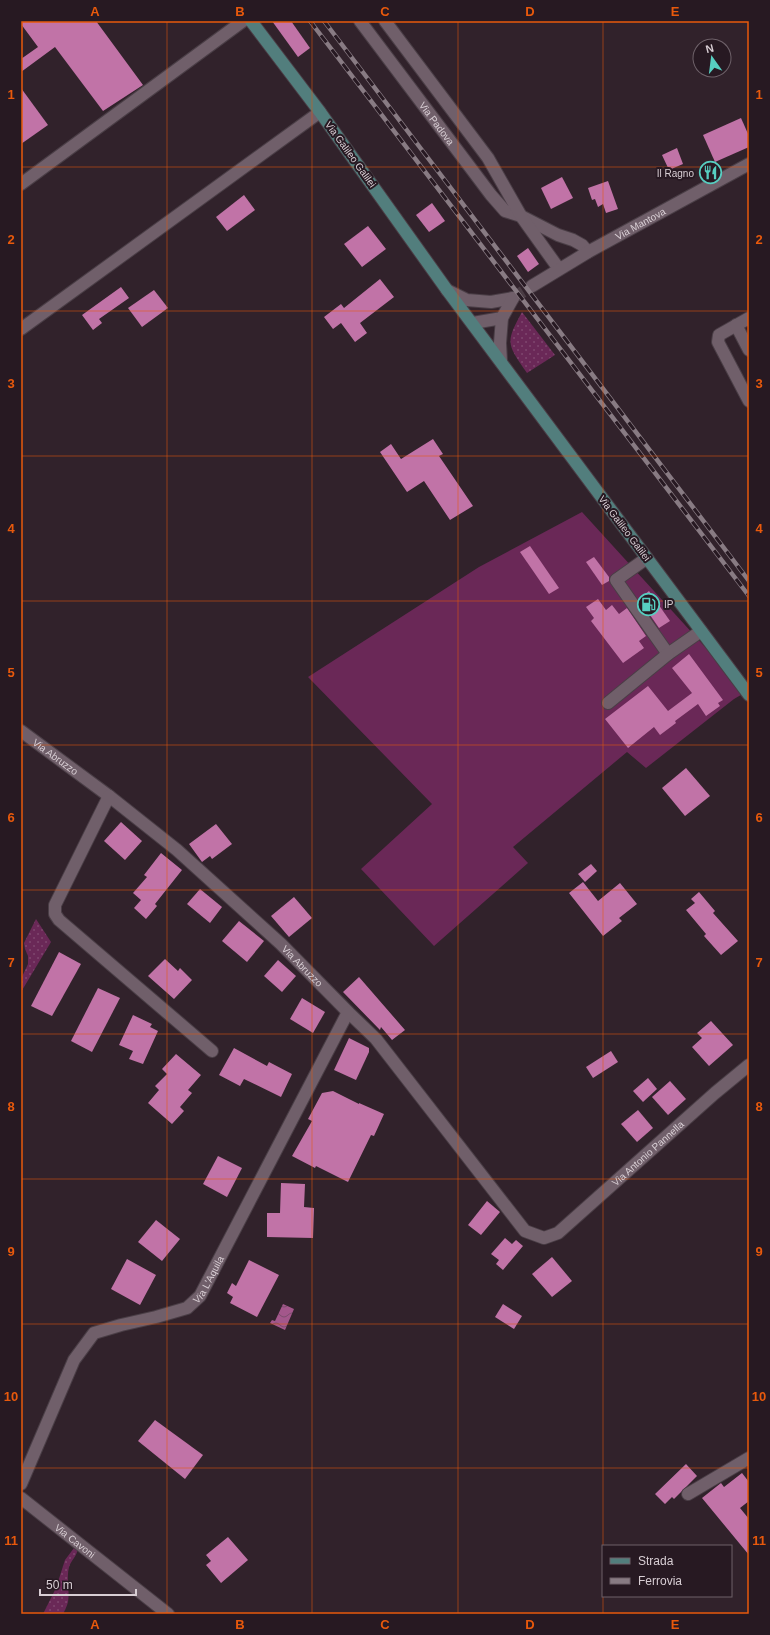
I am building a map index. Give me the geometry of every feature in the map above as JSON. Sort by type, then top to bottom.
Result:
[{"type":"main road","name":"Via Galileo Galilei","points":[[250,21],[320,112],[447,290],[474,323],[749,695]]},
{"type":"street","points":[[21,184],[243,21]]},
{"type":"street","name":"Via Padova","points":[[360,21],[505,211],[521,216],[558,235],[573,240],[582,245],[588,252]]},
{"type":"street","points":[[385,21],[488,158],[521,216],[560,269]]},
{"type":"street","points":[[21,328],[320,112]]},
{"type":"street","points":[[471,168],[488,158]]},
{"type":"street","name":"Via Mantova","points":[[532,286],[588,252],[749,164]]},
{"type":"street","points":[[447,290],[467,300],[491,302],[512,298],[502,318],[500,343],[501,361]]},
{"type":"street","points":[[474,323],[491,302]]},
{"type":"street","points":[[474,323],[502,318]]},
{"type":"street","points":[[749,318],[719,335],[718,342],[749,401]]},
{"type":"street","points":[[736,325],[749,350]]},
{"type":"street","points":[[647,558],[616,580],[668,654]]},
{"type":"street","points":[[608,703],[668,654],[701,631]]},
{"type":"street","name":"Via Abruzzo","points":[[21,731],[109,796],[177,850],[275,939],[376,1038],[525,1231],[544,1238]]},
{"type":"street","points":[[109,796],[55,905],[54,914],[59,920],[212,1051]]},
{"type":"street","name":"Via L'Aquila","points":[[21,1484],[74,1360],[94,1333],[188,1308],[200,1296],[348,1012]]},
{"type":"street","name":"Via Antonio Pannella","points":[[544,1238],[558,1233],[715,1093],[749,1065]]},
{"type":"street","points":[[688,1494],[749,1458]]},
{"type":"street","name":"Via Cavoni","points":[[21,1498],[168,1614]]},
{"type":"shaded area","points":[[522,312],[555,355],[527,373],[515,356],[511,343],[513,331]]},
{"type":"shaded area","points":[[582,512],[746,692],[734,699],[646,768],[627,752],[513,847],[528,863],[434,946],[361,869],[432,804],[308,677],[479,567]]},
{"type":"shaded area","points":[[36,919],[51,942],[21,992],[21,979],[28,964],[28,956],[24,943]]},
{"type":"shaded area","points":[[77,1544],[77,1553],[69,1567],[68,1604],[63,1614],[43,1614],[56,1588],[65,1560]]},
{"type":"water","points":[[283,1304],[294,1309],[285,1330],[270,1323],[272,1320],[275,1321]]},
{"type":"building","points":[[21,21],[96,21],[143,85],[103,111],[55,47],[21,72],[21,59],[38,47],[21,24]]},
{"type":"building","points":[[272,21],[291,21],[310,48],[298,57]]},
{"type":"building","points":[[21,88],[48,125],[21,144]]},
{"type":"building","points":[[741,118],[749,136],[749,147],[715,162],[703,135]]},
{"type":"building","points":[[677,148],[683,164],[669,170],[662,155]]},
{"type":"building","points":[[562,177],[573,198],[551,209],[541,188]]},
{"type":"building","points":[[608,181],[618,209],[606,213],[603,204],[598,207],[595,199],[592,200],[588,188]]},
{"type":"building","points":[[244,195],[255,210],[227,231],[216,217]]},
{"type":"building","points":[[432,203],[445,221],[429,232],[416,215]]},
{"type":"building","points":[[368,226],[386,249],[362,267],[344,244]]},
{"type":"building","points":[[528,248],[539,264],[528,272],[517,256]]},
{"type":"building","points":[[380,279],[394,297],[360,323],[367,333],[355,342],[341,323],[333,329],[324,317],[341,304],[344,308]]},
{"type":"building","points":[[121,287],[129,298],[99,319],[102,323],[93,330],[82,315]]},
{"type":"building","points":[[154,290],[168,308],[142,327],[128,308]]},
{"type":"building","points":[[433,439],[443,454],[439,456],[473,506],[450,520],[424,481],[407,492],[380,452],[391,444],[401,459]]},
{"type":"building","points":[[530,546],[559,588],[549,594],[520,552]]},
{"type":"building","points":[[594,557],[609,577],[609,581],[602,585],[586,562]]},
{"type":"building","points":[[649,591],[670,621],[659,628],[639,599]]},
{"type":"building","points":[[598,599],[606,610],[612,605],[619,614],[627,608],[646,636],[639,641],[644,648],[623,663],[591,621],[594,618],[586,607]]},
{"type":"building","points":[[689,654],[723,700],[718,703],[720,706],[706,716],[698,704],[675,721],[676,723],[660,735],[654,727],[628,748],[605,719],[648,686],[668,711],[692,693],[672,668]]},
{"type":"building","points":[[686,768],[710,796],[685,816],[662,788]]},
{"type":"building","points":[[121,822],[142,841],[125,860],[104,841]]},
{"type":"building","points":[[216,824],[232,844],[212,859],[210,856],[202,862],[189,844]]},
{"type":"building","points":[[161,853],[182,870],[155,904],[157,906],[146,919],[134,908],[141,900],[133,893],[147,877],[144,875]]},
{"type":"building","points":[[591,864],[597,871],[585,882],[578,874]]},
{"type":"building","points":[[583,882],[598,901],[620,883],[637,904],[619,918],[622,921],[603,936],[569,893]]},
{"type":"building","points":[[200,889],[222,907],[210,923],[187,904]]},
{"type":"building","points":[[699,892],[715,911],[713,913],[738,941],[721,955],[704,936],[706,934],[686,910],[695,903],[691,899]]},
{"type":"building","points":[[294,897],[312,918],[289,937],[271,916]]},
{"type":"building","points":[[239,921],[264,941],[247,962],[222,941]]},
{"type":"building","points":[[59,952],[81,964],[52,1016],[31,1006]]},
{"type":"building","points":[[165,959],[178,971],[180,968],[192,980],[174,999],[148,976]]},
{"type":"building","points":[[278,960],[296,976],[282,992],[264,976]]},
{"type":"building","points":[[359,977],[405,1030],[392,1040],[381,1027],[380,1030],[343,992]]},
{"type":"building","points":[[98,988],[120,998],[92,1052],[71,1041]]},
{"type":"building","points":[[302,998],[325,1012],[313,1033],[290,1019]]},
{"type":"building","points":[[133,1015],[152,1024],[150,1027],[158,1031],[143,1064],[129,1059],[133,1051],[119,1045]]},
{"type":"building","points":[[711,1021],[733,1045],[709,1066],[692,1047],[702,1038],[697,1033]]},
{"type":"building","points":[[349,1038],[369,1048],[369,1052],[356,1080],[334,1070]]},
{"type":"building","points":[[234,1048],[267,1066],[269,1062],[292,1074],[281,1097],[244,1079],[240,1086],[219,1075]]},
{"type":"building","points":[[611,1051],[618,1062],[593,1078],[586,1067]]},
{"type":"building","points":[[176,1054],[201,1075],[188,1090],[192,1093],[180,1107],[184,1111],[172,1124],[148,1103],[159,1090],[155,1086],[167,1074],[162,1069]]},
{"type":"building","points":[[648,1078],[657,1089],[643,1102],[633,1091]]},
{"type":"building","points":[[670,1081],[686,1099],[668,1115],[652,1097]]},
{"type":"building","points":[[333,1091],[384,1114],[374,1136],[371,1135],[348,1182],[292,1156],[312,1121],[308,1119],[322,1093]]},
{"type":"building","points":[[638,1110],[653,1128],[637,1142],[621,1124]]},
{"type":"building","points":[[218,1156],[242,1168],[227,1197],[203,1184]]},
{"type":"building","points":[[281,1183],[305,1184],[304,1207],[314,1208],[313,1238],[267,1237],[267,1213],[280,1213]]},
{"type":"building","points":[[487,1201],[500,1212],[481,1235],[468,1225]]},
{"type":"building","points":[[156,1220],[180,1239],[162,1261],[138,1242]]},
{"type":"building","points":[[505,1238],[512,1244],[516,1240],[523,1246],[503,1270],[496,1264],[499,1260],[491,1254]]},
{"type":"building","points":[[552,1257],[572,1281],[552,1297],[532,1274]]},
{"type":"building","points":[[127,1259],[156,1275],[140,1305],[111,1289]]},
{"type":"building","points":[[249,1260],[279,1275],[257,1317],[230,1303],[233,1297],[227,1293],[232,1283],[236,1286]]},
{"type":"building","points":[[503,1304],[522,1316],[514,1329],[495,1317]]},
{"type":"building","points":[[155,1420],[203,1455],[185,1479],[138,1441]]},
{"type":"building","points":[[686,1464],[697,1476],[674,1499],[672,1497],[665,1504],[655,1494]]},
{"type":"building","points":[[742,1473],[749,1482],[749,1501],[740,1508],[749,1519],[749,1555],[702,1498],[721,1483],[724,1487]]},
{"type":"building","points":[[228,1537],[248,1560],[221,1583],[206,1565],[211,1561],[206,1555]]},
{"type":"tunnel","points":[[513,298],[532,286]]},
{"type":"railway","points":[[310,21],[749,596]]},
{"type":"railway","points":[[324,21],[749,581]]},
{"type":"place","name":"Il Ragno","points":[[710,173]]},
{"type":"place","name":"IP","points":[[648,604]]}]
